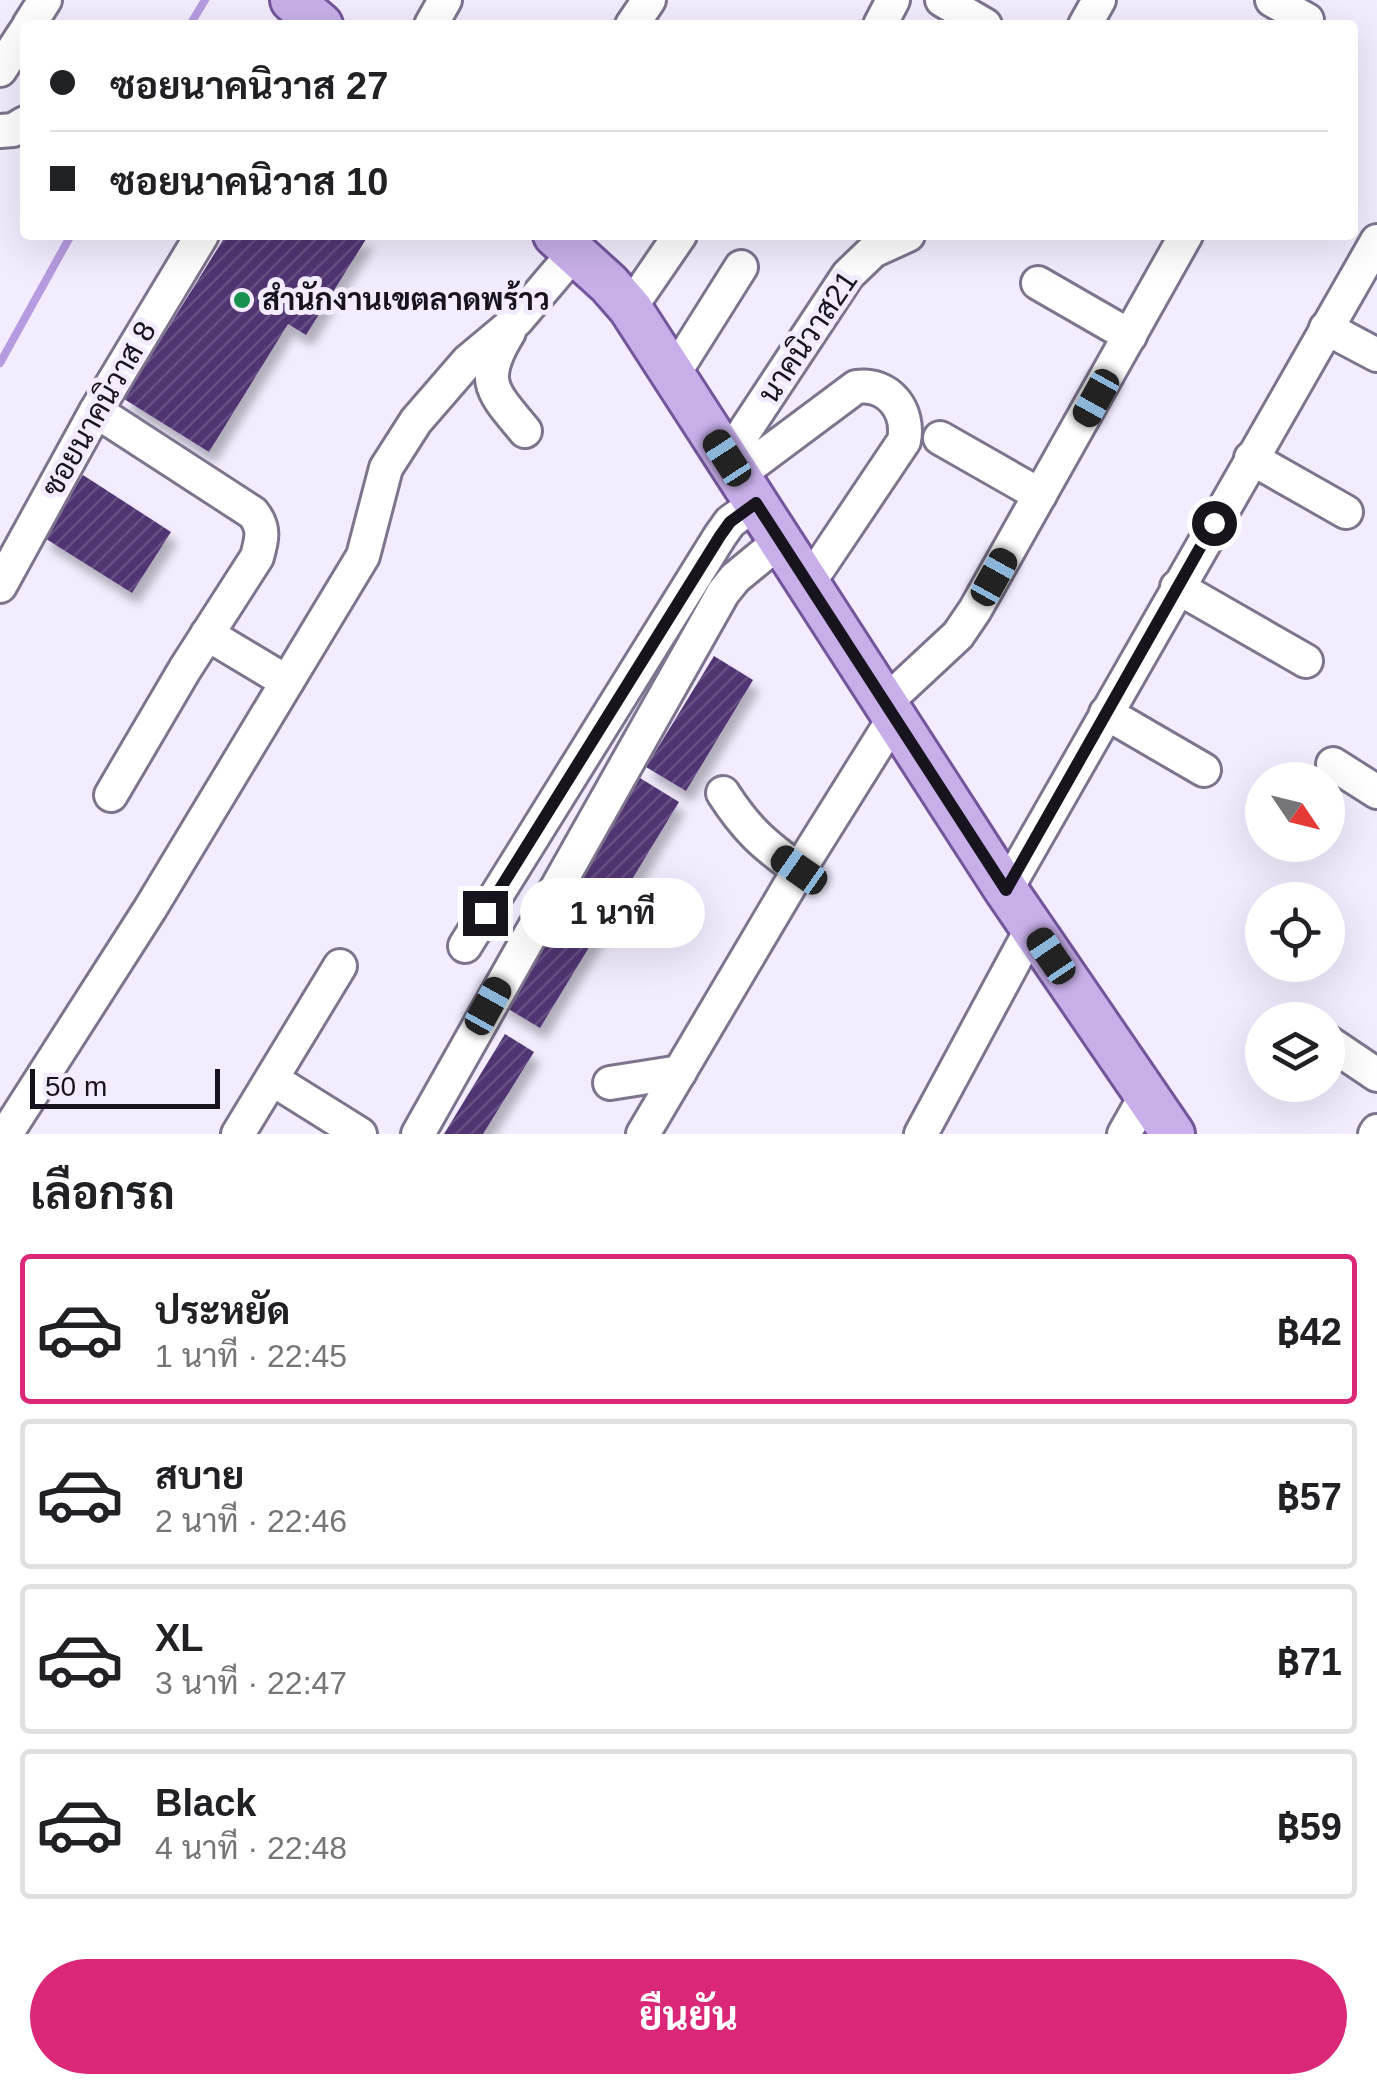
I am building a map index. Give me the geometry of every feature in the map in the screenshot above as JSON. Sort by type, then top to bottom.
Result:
[{"type":"main road","points":[[292,0],[314,20]]},
{"type":"main road","points":[[564,244],[630,308],[1006,890],[1173,1134]]},
{"type":"street","points":[[942,0],[976,20]]},
{"type":"street","points":[[1272,0],[1310,15]]},
{"type":"street","points":[[0,70],[20,41]]},
{"type":"street","name":"ซอยนาคนิวาส 8","points":[[0,586],[96,410],[199,240]]},
{"type":"street","points":[[630,308],[677,240]]},
{"type":"street","name":"นาคนิวาส21","points":[[740,479],[848,275],[873,251],[897,240]]},
{"type":"street","points":[[643,1134],[890,710],[958,635],[975,610],[1183,240]]},
{"type":"street","points":[[1006,890],[1377,241]]},
{"type":"street","points":[[525,431],[490,384],[493,358],[564,244]]},
{"type":"street","points":[[673,375],[741,267]]},
{"type":"street","points":[[1038,283],[1130,336]]},
{"type":"street","points":[[6,1134],[150,909],[363,556],[386,468],[416,422],[468,360],[517,320]]},
{"type":"street","points":[[1326,328],[1377,354]]},
{"type":"street","points":[[465,946],[730,522],[740,479],[856,387],[870,385],[883,389],[904,418],[904,442],[808,584]]},
{"type":"street","points":[[96,410],[252,513],[260,523],[262,538],[257,557],[111,795]]},
{"type":"street","points":[[940,438],[1040,495]]},
{"type":"street","points":[[1252,458],[1346,512]]},
{"type":"street","points":[[418,1134],[724,593],[734,578],[780,541]]},
{"type":"street","points":[[1177,587],[1306,662]]},
{"type":"street","points":[[207,634],[287,682]]},
{"type":"street","points":[[1106,713],[1204,770]]},
{"type":"street","points":[[1345,772],[1377,792]]},
{"type":"street","points":[[724,792],[743,824],[760,842],[799,870]]},
{"type":"street","points":[[921,1134],[1032,928]]},
{"type":"street","points":[[238,1134],[340,966]]},
{"type":"street","points":[[1345,1053],[1377,1075]]},
{"type":"street","points":[[610,1083],[680,1072]]},
{"type":"street","points":[[272,1079],[360,1134]]},
{"type":"street","points":[[1124,1134],[1146,1095]]},
{"type":"building","points":[[223,240],[365,240],[306,335],[288,324],[209,452],[124,399]]},
{"type":"building","points":[[83,475],[171,532],[132,593],[43,537]]},
{"type":"building","points":[[714,656],[753,680],[686,791],[646,767]]},
{"type":"building","points":[[640,778],[679,802],[614,909],[574,885]]},
{"type":"building","points":[[566,897],[605,921],[540,1028],[500,1004]]},
{"type":"building","points":[[505,1034],[534,1052],[483,1134],[444,1134]]},
{"type":"waterway","points":[[193,20],[205,0]]},
{"type":"waterway","points":[[0,363],[68,240]]},
{"type":"place","name":"สำนักงานเขตลาดพร้าว","points":[[242,300]]},
{"type":"route","points":[[485,913],[720,536],[730,522],[756,503],[1006,890],[1214,523]]}]
